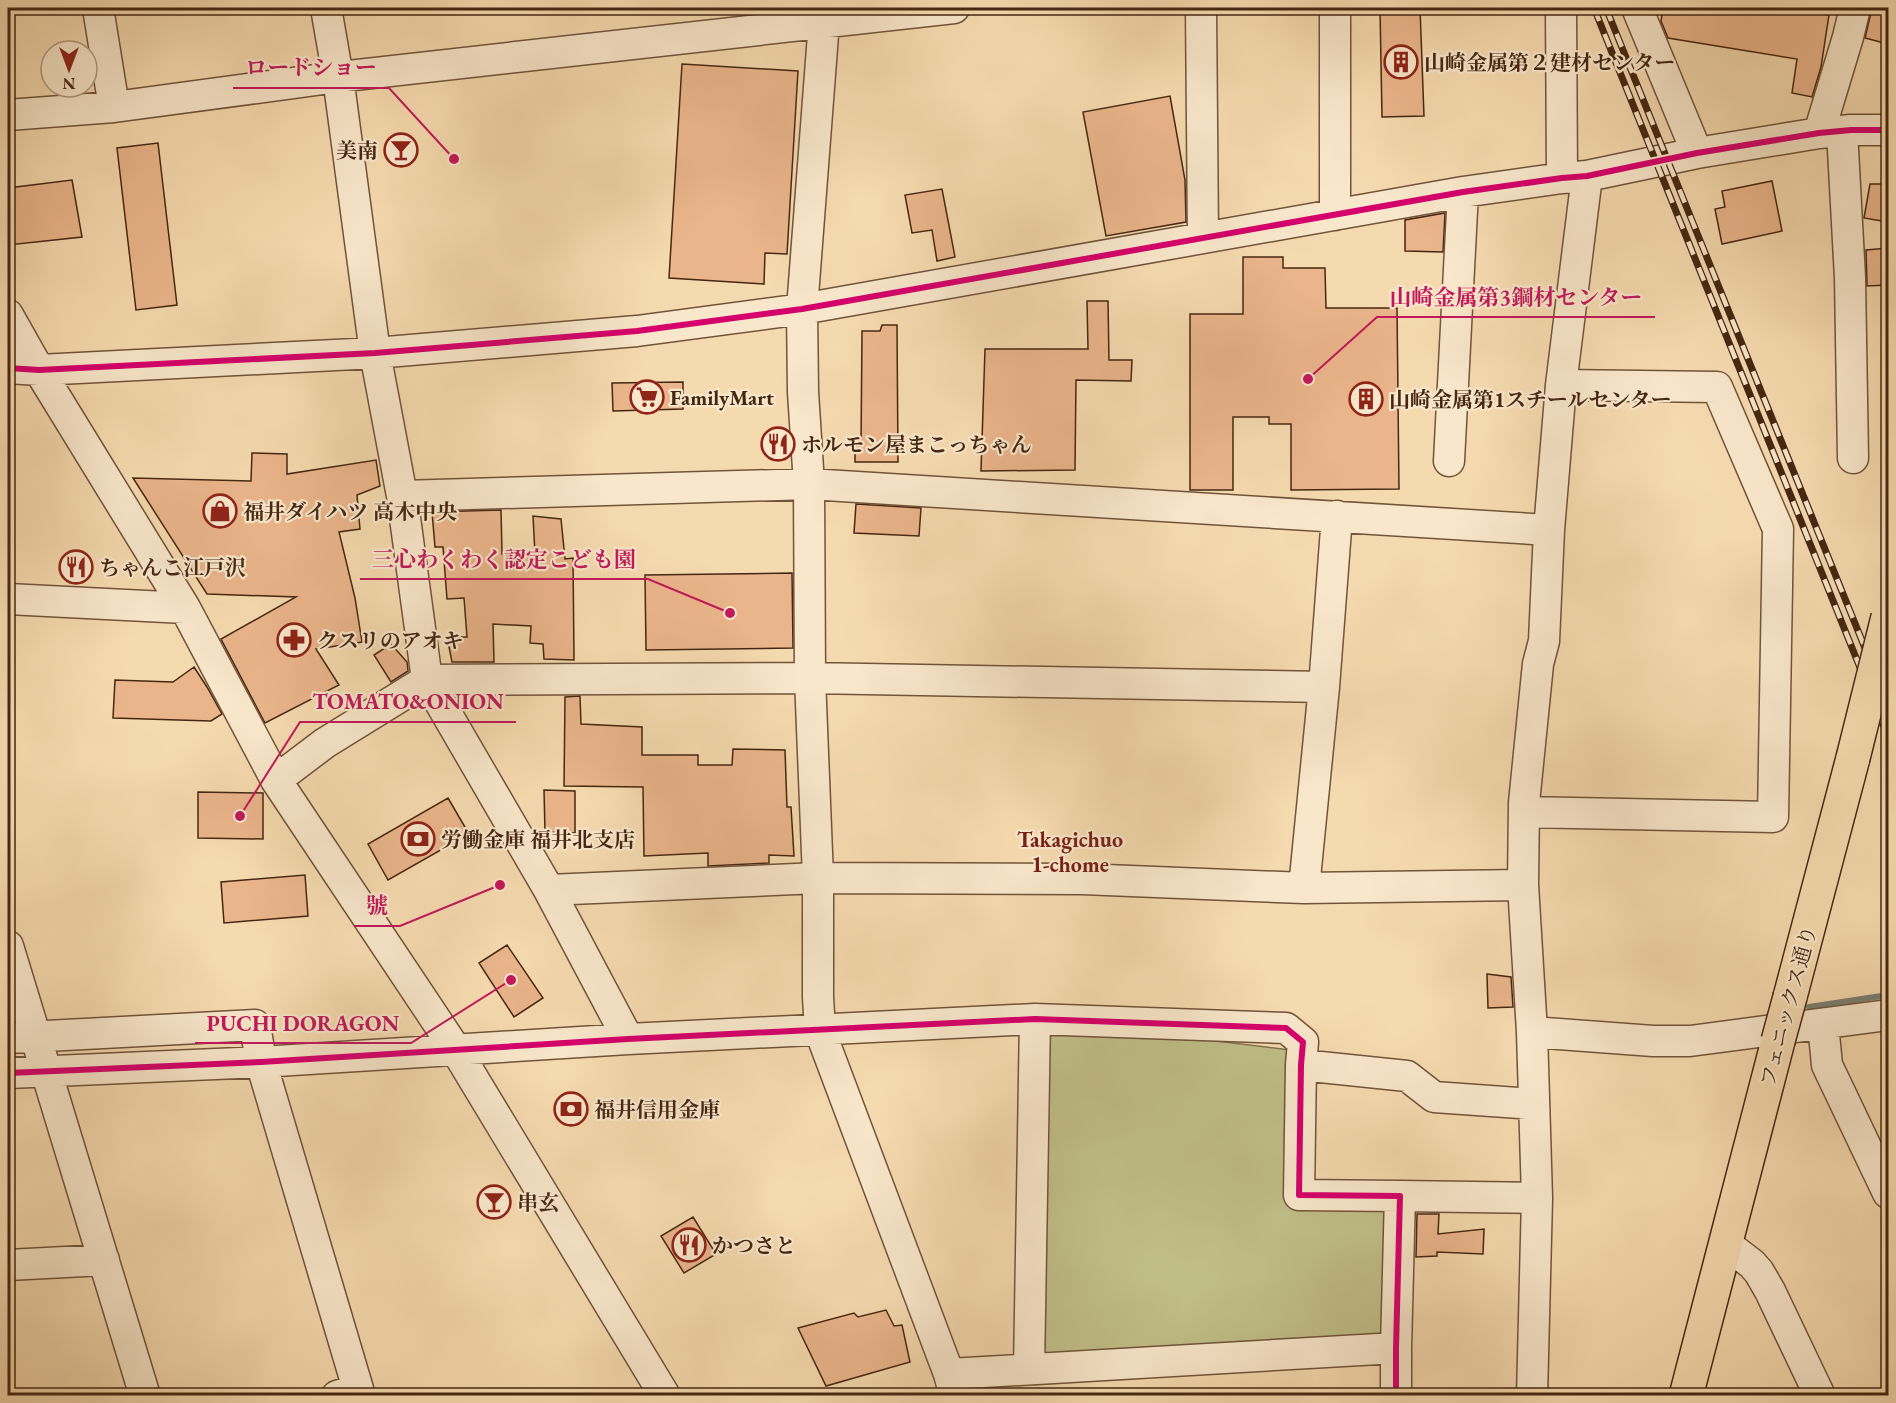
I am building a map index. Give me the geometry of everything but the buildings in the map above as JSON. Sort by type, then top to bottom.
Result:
[{"type":"main road","name":"フェニックス通り","points":[[1686,1395],[1888,617]]},
{"type":"street","points":[[98,8],[114,107]]},
{"type":"street","points":[[326,8],[338,77],[375,353],[402,496],[427,680],[549,890],[628,1039]]},
{"type":"street","points":[[8,115],[114,107],[824,15],[954,8]]},
{"type":"street","points":[[1201,8],[1203,237]]},
{"type":"street","points":[[1335,8],[1335,215]]},
{"type":"street","points":[[1532,1395],[1537,1198],[1532,1032],[1522,885],[1524,812],[1538,664],[1544,641],[1549,530],[1574,177],[1561,8]]},
{"type":"street","points":[[1637,8],[1697,153]]},
{"type":"street","points":[[1852,458],[1850,278],[1831,132],[1855,8]]},
{"type":"street","points":[[824,15],[802,309],[803,392],[809,484],[810,678],[818,878],[820,1031],[952,1384],[1029,1369],[1396,1348]]},
{"type":"street","points":[[8,368],[39,370],[375,353],[637,331],[802,309],[1463,192],[1574,177],[1697,153],[1831,132],[1888,130]]},
{"type":"street","points":[[1449,461],[1463,192]]},
{"type":"street","points":[[8,315],[39,370],[185,608],[276,780],[456,1050],[665,1395]]},
{"type":"street","points":[[1524,812],[1773,818],[1778,529],[1717,387],[1561,385]]},
{"type":"street","points":[[402,496],[809,484],[1549,530]]},
{"type":"street","points":[[1304,888],[1324,687],[1337,516]]},
{"type":"street","points":[[8,599],[185,608]]},
{"type":"street","points":[[276,780],[326,743],[427,680],[810,678],[1324,687]]},
{"type":"street","points":[[549,890],[818,878],[1082,879],[1304,888],[1522,885]]},
{"type":"street","points":[[8,946],[21,1037],[46,1071],[145,1395]]},
{"type":"street","points":[[1532,1032],[1653,1041],[1690,1041],[1888,1015]]},
{"type":"street","points":[[1029,1369],[1035,1019]]},
{"type":"street","points":[[8,1073],[261,1062],[628,1039],[1035,1019],[1286,1028],[1303,1042],[1299,1195],[1537,1198]]},
{"type":"street","points":[[1823,1024],[1827,1065],[1888,1193]]},
{"type":"street","points":[[21,1037],[255,1025],[261,1062],[358,1389],[337,1395]]},
{"type":"street","points":[[1301,1065],[1407,1076],[1434,1097],[1534,1104]]},
{"type":"street","points":[[1396,1395],[1400,1196]]},
{"type":"street","points":[[1726,1244],[1759,1272],[1820,1395]]},
{"type":"street","points":[[8,1265],[104,1260]]},
{"type":"shaded area","points":[[1035,1019],[1290,1050],[1299,1195],[1400,1196],[1396,1348],[1044,1368]]},
{"type":"waterway","points":[[1809,1007],[1888,995]]},
{"type":"railway","points":[[1594,8],[1888,737]]},
{"type":"railway","points":[[1606,8],[1888,705]]},
{"type":"cycle path","points":[[8,368],[39,370],[375,353],[637,331],[802,309],[1463,192],[1587,176],[1697,153],[1819,133],[1888,130]]},
{"type":"cycle path","points":[[8,1073],[261,1062],[628,1039],[1035,1019],[1286,1028],[1303,1042],[1299,1195],[1400,1196],[1396,1396]]},
{"type":"place","name":"山崎金属第２建材センター","points":[[1401,62]]},
{"type":"place","name":"美南","points":[[401,150]]},
{"type":"place","name":"ロードショー","points":[[454,159]]},
{"type":"place","name":"山崎金属第3鋼材センター","points":[[1308,379]]},
{"type":"place","name":"FamilyMart","points":[[647,397]]},
{"type":"place","name":"山崎金属第1スチールセンター","points":[[1366,399]]},
{"type":"place","name":"ホルモン屋まこっちゃん","points":[[778,444]]},
{"type":"place","name":"福井ダイハツ 高木中央","points":[[220,511]]},
{"type":"place","name":"ちゃんこ江戸沢","points":[[76,567]]},
{"type":"place","name":"三心わくわく認定こども園","points":[[730,613]]},
{"type":"place","name":"クスリのアオキ","points":[[294,640]]},
{"type":"place","name":"TOMATO&ONION","points":[[240,816]]},
{"type":"place","name":"労働金庫 福井北支店","points":[[418,839]]},
{"type":"place","name":"號","points":[[500,885]]},
{"type":"place","name":"PUCHI DORAGON","points":[[511,980]]},
{"type":"place","name":"福井信用金庫","points":[[571,1109]]},
{"type":"place","name":"串玄","points":[[494,1202]]},
{"type":"place","name":"かつさと","points":[[689,1245]]},
{"type":"district","name":"Takagichuo 1-chome","points":[[1070,852]]}]
